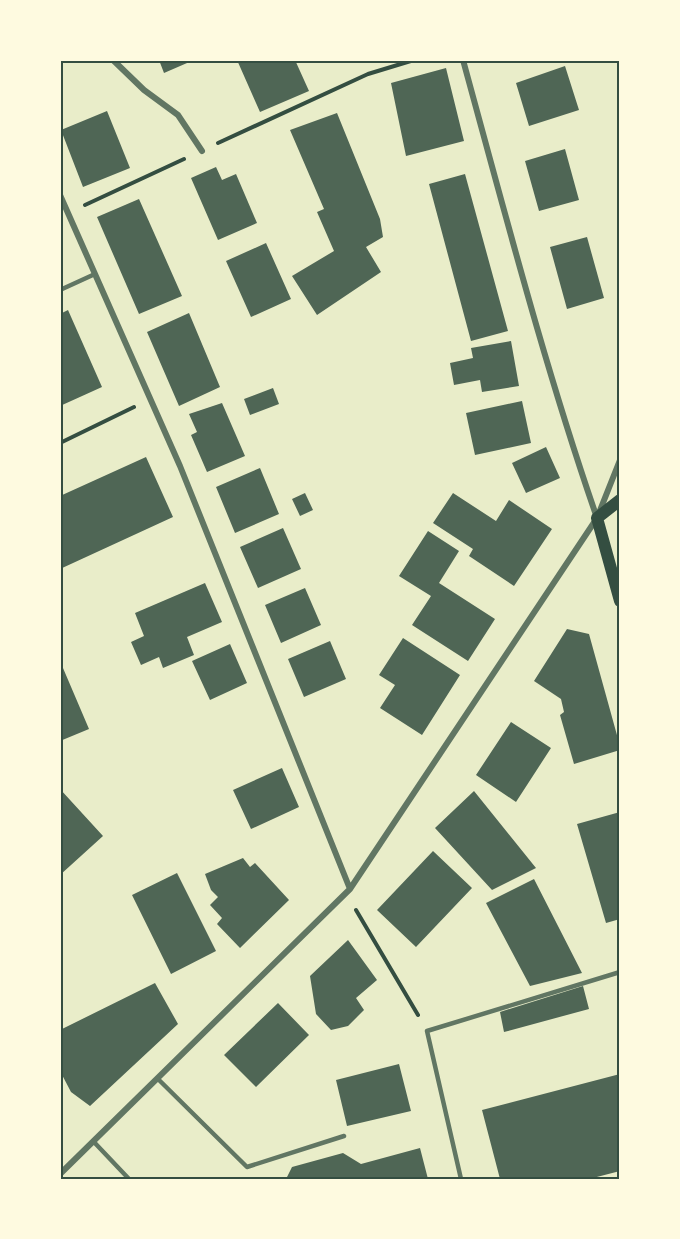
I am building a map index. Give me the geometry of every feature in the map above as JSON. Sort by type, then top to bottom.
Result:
[{"type":"main road","points":[[620,500],[597,519],[620,601]]},
{"type":"street","points":[[113,60],[144,90],[178,115],[202,151]]},
{"type":"street","points":[[463,60],[535,319],[597,519]]},
{"type":"street","points":[[60,195],[180,466],[350,889]]},
{"type":"street","points":[[60,1174],[350,889],[597,519],[620,460]]},
{"type":"lane","points":[[60,290],[95,274]]},
{"type":"lane","points":[[461,1179],[427,1031],[620,972]]},
{"type":"lane","points":[[158,1079],[247,1167],[344,1136]]},
{"type":"lane","points":[[93,1141],[129,1179]]},
{"type":"path","points":[[68,213],[368,74],[414,60]]},
{"type":"path","points":[[60,443],[151,399]]},
{"type":"path","points":[[350,889],[358,914],[427,1031]]},
{"type":"building","points":[[159,60],[194,60],[164,73]]},
{"type":"building","points":[[237,60],[295,60],[309,91],[260,112]]},
{"type":"building","points":[[565,66],[579,110],[529,126],[516,83]]},
{"type":"building","points":[[446,68],[464,141],[406,156],[391,83]]},
{"type":"building","points":[[107,111],[130,168],[83,187],[61,130]]},
{"type":"building","points":[[337,113],[380,219],[383,237],[366,247],[381,272],[317,315],[292,276],[334,251],[317,212],[324,209],[290,130]]},
{"type":"building","points":[[565,149],[579,200],[539,211],[525,161]]},
{"type":"building","points":[[216,167],[222,180],[236,174],[257,223],[218,240],[191,178]]},
{"type":"building","points":[[465,174],[508,331],[471,341],[429,184]]},
{"type":"building","points":[[139,199],[182,296],[139,314],[97,217]]},
{"type":"building","points":[[587,237],[604,298],[567,309],[550,247]]},
{"type":"building","points":[[266,243],[291,299],[251,317],[226,261]]},
{"type":"building","points":[[68,310],[102,387],[60,406],[60,314]]},
{"type":"building","points":[[189,313],[220,387],[179,406],[147,332]]},
{"type":"building","points":[[511,341],[519,386],[482,392],[480,380],[454,385],[450,363],[473,358],[471,348]]},
{"type":"building","points":[[273,388],[279,404],[250,415],[244,399]]},
{"type":"building","points":[[522,401],[531,443],[475,455],[466,413]]},
{"type":"building","points":[[222,403],[245,456],[207,472],[191,435],[197,432],[189,414]]},
{"type":"building","points":[[546,447],[560,478],[526,493],[512,463]]},
{"type":"building","points":[[146,457],[173,517],[60,569],[60,496]]},
{"type":"building","points":[[260,468],[279,514],[235,533],[216,487]]},
{"type":"building","points":[[305,493],[313,510],[300,516],[292,499]]},
{"type":"building","points":[[453,493],[496,521],[509,500],[552,529],[514,586],[469,556],[473,549],[433,523]]},
{"type":"building","points":[[283,528],[301,569],[258,588],[240,547]]},
{"type":"building","points":[[428,531],[459,551],[439,583],[495,619],[468,661],[412,625],[431,596],[399,576]]},
{"type":"building","points":[[205,583],[222,622],[187,637],[194,655],[163,668],[159,657],[141,665],[131,642],[144,636],[135,613]]},
{"type":"building","points":[[305,588],[321,625],[281,643],[265,605]]},
{"type":"building","points":[[567,629],[589,634],[620,746],[620,750],[574,764],[560,715],[564,712],[561,699],[534,681]]},
{"type":"building","points":[[403,638],[460,675],[422,735],[380,708],[395,685],[379,675]]},
{"type":"building","points":[[330,641],[346,679],[304,697],[288,659]]},
{"type":"building","points":[[230,644],[247,683],[210,700],[192,661]]},
{"type":"building","points":[[60,661],[89,729],[60,741]]},
{"type":"building","points":[[511,722],[551,748],[516,802],[476,775]]},
{"type":"building","points":[[282,768],[299,807],[251,829],[233,790]]},
{"type":"building","points":[[60,789],[103,836],[60,875]]},
{"type":"building","points":[[474,791],[536,868],[492,890],[435,828]]},
{"type":"building","points":[[620,812],[620,919],[606,923],[577,824]]},
{"type":"building","points":[[433,851],[472,888],[416,947],[377,910]]},
{"type":"building","points":[[243,858],[250,867],[255,863],[289,900],[240,948],[217,924],[222,918],[210,905],[218,897],[211,890],[205,874]]},
{"type":"building","points":[[177,873],[216,951],[171,974],[132,895]]},
{"type":"building","points":[[534,879],[582,973],[530,986],[486,903]]},
{"type":"building","points":[[348,940],[377,980],[356,998],[364,1010],[348,1026],[331,1030],[316,1014],[310,976]]},
{"type":"building","points":[[155,983],[178,1024],[90,1106],[71,1092],[60,1071],[60,1030]]},
{"type":"building","points":[[583,986],[589,1009],[504,1032],[500,1012]]},
{"type":"building","points":[[278,1003],[309,1035],[256,1087],[224,1055]]},
{"type":"building","points":[[399,1064],[411,1111],[347,1126],[336,1080]]},
{"type":"building","points":[[620,1074],[620,1171],[589,1179],[500,1179],[482,1110]]},
{"type":"building","points":[[420,1148],[428,1179],[286,1179],[292,1167],[343,1153],[361,1164]]}]
